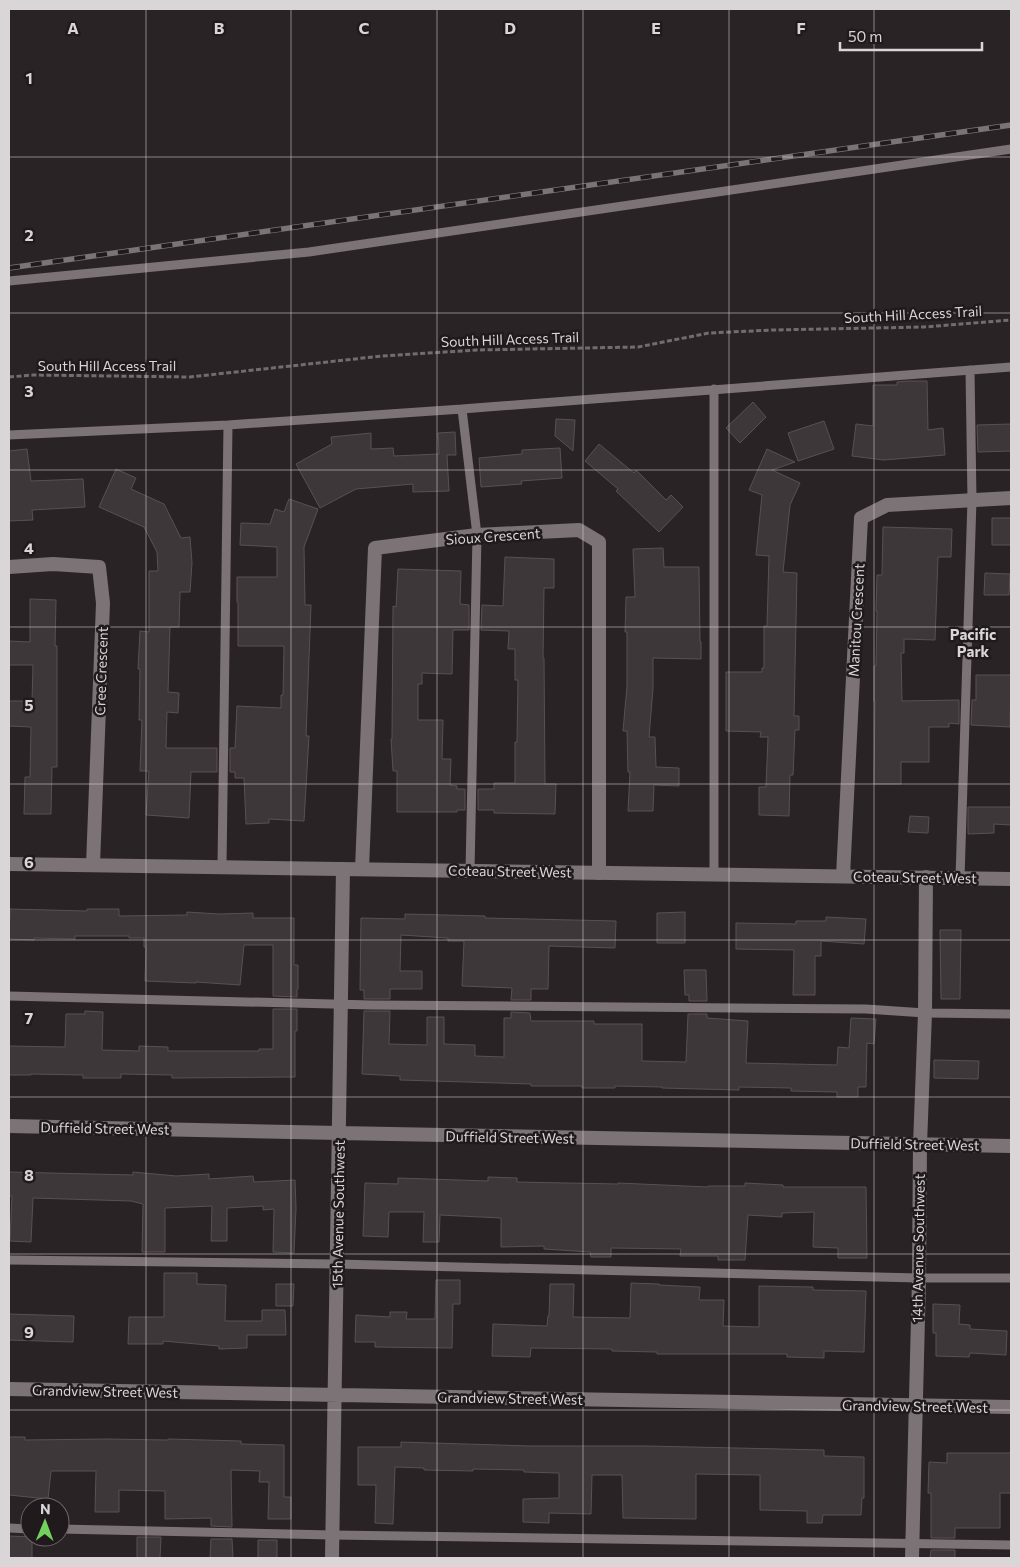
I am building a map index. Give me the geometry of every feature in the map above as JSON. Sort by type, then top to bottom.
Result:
[{"type":"street","name":"Manitou Crescent","points":[[844,876],[861,518],[887,505],[1011,498]]},
{"type":"street","name":"Sioux Crescent","points":[[362,869],[375,548],[477,535],[579,530],[599,542],[599,873]]},
{"type":"street","name":"Cree Crescent","points":[[9,567],[53,564],[99,567],[103,603],[93,865]]},
{"type":"street","name":"Coteau Street West","points":[[9,864],[1011,879]]},
{"type":"street","name":"15th Avenue Southwest","points":[[332,1558],[343,869]]},
{"type":"street","name":"14th Avenue Southwest","points":[[913,1551],[920,1145],[925,1013],[926,877]]},
{"type":"street","name":"Duffield Street West","points":[[9,1126],[1011,1146]]},
{"type":"street","name":"Grandview Street West","points":[[9,1389],[1011,1407]]},
{"type":"lane","points":[[9,281],[309,252],[1011,149]]},
{"type":"lane","points":[[9,435],[228,425],[1011,367]]},
{"type":"lane","points":[[960,878],[972,500],[970,370]]},
{"type":"lane","points":[[714,389],[714,874]]},
{"type":"lane","points":[[462,409],[477,535],[470,871]]},
{"type":"lane","points":[[222,866],[228,425]]},
{"type":"lane","points":[[9,996],[341,1005],[866,1009],[925,1013],[1011,1014]]},
{"type":"lane","points":[[9,1260],[337,1264],[919,1278],[1011,1278]]},
{"type":"lane","points":[[70,1529],[913,1551],[1011,1545]]},
{"type":"path","name":"South Hill Access Trail","points":[[9,376],[190,377],[382,356],[477,350],[638,347],[709,333],[924,327],[1011,320]]},
{"type":"building","points":[[927,381],[928,430],[943,428],[945,455],[884,460],[852,456],[856,424],[873,426],[873,385],[897,385],[897,382]]},
{"type":"building","points":[[753,402],[766,417],[740,443],[726,428]]},
{"type":"building","points":[[556,419],[575,420],[573,451],[555,436]]},
{"type":"building","points":[[824,421],[834,449],[798,461],[788,433]]},
{"type":"building","points":[[1011,424],[1011,451],[978,452],[977,425]]},
{"type":"building","points":[[455,432],[456,455],[447,455],[449,491],[413,492],[413,484],[356,489],[320,508],[296,464],[332,444],[331,437],[371,433],[371,449],[393,448],[394,456],[439,454],[438,433]]},
{"type":"building","points":[[599,444],[634,473],[636,470],[666,500],[671,495],[683,507],[659,532],[616,491],[618,489],[585,461]]},
{"type":"building","points":[[560,448],[562,478],[521,481],[522,484],[481,487],[479,458],[522,454],[522,450]]},
{"type":"building","points":[[27,449],[31,481],[83,479],[85,507],[32,510],[33,520],[9,521],[9,451]]},
{"type":"building","points":[[767,449],[795,462],[772,470],[800,483],[790,505],[783,572],[797,573],[794,716],[799,716],[799,730],[795,730],[793,775],[790,775],[789,816],[759,815],[759,787],[766,787],[768,737],[760,737],[761,732],[726,731],[726,672],[762,672],[762,668],[764,668],[764,626],[767,626],[769,556],[756,555],[762,495],[749,490]]},
{"type":"building","points":[[116,469],[136,478],[131,489],[164,504],[181,538],[190,537],[192,563],[190,592],[180,592],[179,627],[170,627],[168,692],[179,693],[178,713],[167,712],[166,748],[217,748],[217,772],[191,772],[189,818],[146,815],[149,771],[140,771],[142,720],[139,720],[140,669],[138,669],[140,631],[149,632],[149,571],[158,571],[157,552],[144,527],[99,507]]},
{"type":"building","points":[[289,499],[318,509],[304,547],[305,605],[311,605],[306,736],[309,736],[304,821],[269,819],[269,823],[246,824],[244,778],[235,778],[235,772],[230,772],[230,748],[235,748],[237,706],[281,708],[284,646],[238,646],[237,577],[277,577],[277,547],[240,545],[241,523],[270,524],[275,509],[284,512]]},
{"type":"building","points":[[992,518],[1011,518],[1011,545],[992,545]]},
{"type":"building","points":[[883,527],[952,529],[951,557],[938,557],[935,640],[904,639],[904,653],[901,653],[902,701],[959,700],[959,724],[949,723],[949,727],[929,727],[929,762],[901,762],[901,784],[874,784],[874,666],[876,666],[877,575],[882,575]]},
{"type":"building","points":[[663,548],[664,567],[699,567],[701,659],[653,658],[653,688],[649,737],[655,737],[656,767],[679,768],[679,786],[654,785],[653,811],[628,811],[630,772],[628,772],[627,731],[623,731],[627,686],[626,597],[635,597],[633,549]]},
{"type":"building","points":[[505,557],[554,559],[554,588],[544,588],[543,658],[545,784],[556,784],[555,814],[494,813],[494,810],[478,810],[478,789],[494,789],[494,783],[515,783],[518,680],[515,680],[515,649],[508,649],[509,631],[481,630],[482,605],[503,606]]},
{"type":"building","points":[[398,569],[461,571],[460,604],[469,605],[469,630],[453,630],[452,674],[422,673],[422,684],[418,684],[418,720],[443,720],[442,759],[451,759],[450,785],[457,786],[457,789],[465,789],[465,810],[457,810],[457,812],[397,812],[397,771],[393,771],[391,739],[393,606],[396,607]]},
{"type":"building","points":[[985,573],[1010,574],[1009,595],[984,595]]},
{"type":"building","points":[[30,599],[56,600],[57,767],[52,767],[51,814],[24,814],[25,777],[30,777],[31,727],[9,726],[9,701],[32,701],[33,665],[9,665],[9,641],[30,642]]},
{"type":"building","points":[[976,675],[1011,675],[1010,727],[971,725],[972,700],[976,700]]},
{"type":"building","points":[[968,807],[1011,807],[1011,825],[994,824],[994,833],[968,834]]},
{"type":"building","points":[[910,816],[929,817],[928,833],[908,832]]},
{"type":"building","points":[[10,909],[87,911],[87,909],[119,909],[119,916],[187,915],[187,912],[219,914],[253,913],[253,918],[294,918],[294,965],[298,965],[297,997],[273,996],[273,945],[244,945],[240,985],[145,981],[146,947],[144,947],[144,938],[129,938],[129,936],[75,936],[75,939],[9,939]]},
{"type":"building","points":[[685,912],[685,943],[657,943],[657,913]]},
{"type":"building","points":[[405,914],[616,921],[615,948],[549,946],[548,989],[531,989],[531,1000],[511,1000],[512,988],[462,986],[464,941],[448,941],[448,938],[401,935],[400,971],[422,971],[422,989],[390,989],[390,999],[364,999],[364,990],[360,990],[361,918],[405,919]]},
{"type":"building","points":[[826,917],[866,919],[864,944],[821,941],[821,956],[815,956],[815,995],[793,995],[794,950],[736,949],[736,923],[796,924],[796,921],[826,921]]},
{"type":"building","points":[[940,930],[961,930],[960,999],[941,999]]},
{"type":"building","points":[[684,970],[706,970],[707,1001],[689,1001],[689,995],[685,995]]},
{"type":"building","points":[[273,1009],[297,1009],[295,1077],[172,1078],[172,1075],[121,1074],[121,1078],[83,1078],[83,1075],[9,1075],[9,1046],[65,1047],[66,1014],[85,1014],[85,1011],[103,1012],[102,1050],[139,1051],[139,1046],[168,1047],[168,1051],[259,1051],[259,1049],[273,1049]]},
{"type":"building","points":[[364,1011],[390,1011],[389,1044],[427,1045],[427,1017],[444,1017],[444,1044],[475,1045],[475,1056],[504,1057],[504,1018],[511,1018],[511,1012],[530,1013],[531,1021],[594,1021],[594,1024],[642,1024],[642,1061],[686,1062],[688,1014],[707,1014],[707,1018],[748,1021],[746,1063],[837,1065],[838,1047],[849,1048],[851,1018],[876,1019],[874,1044],[867,1043],[866,1087],[858,1087],[858,1097],[837,1097],[837,1092],[791,1091],[791,1088],[739,1087],[739,1090],[615,1086],[615,1088],[582,1088],[582,1086],[531,1086],[531,1084],[400,1080],[400,1076],[362,1074]]},
{"type":"building","points":[[934,1060],[979,1061],[978,1079],[934,1078]]},
{"type":"building","points":[[9,1172],[133,1175],[133,1172],[176,1176],[209,1174],[209,1179],[253,1176],[254,1182],[295,1180],[294,1253],[273,1252],[274,1209],[263,1210],[263,1206],[227,1208],[227,1241],[211,1241],[212,1206],[165,1208],[165,1252],[142,1252],[143,1204],[131,1201],[33,1198],[31,1242],[10,1241],[12,1196],[9,1196]]},
{"type":"building","points":[[488,1177],[517,1178],[517,1182],[618,1183],[708,1187],[745,1186],[745,1183],[783,1185],[783,1187],[866,1187],[867,1258],[838,1258],[838,1248],[813,1247],[814,1212],[782,1213],[782,1217],[748,1215],[745,1260],[718,1260],[718,1256],[680,1256],[681,1249],[611,1248],[611,1257],[591,1257],[590,1252],[544,1249],[544,1246],[501,1247],[501,1218],[440,1215],[439,1242],[423,1242],[424,1212],[389,1212],[388,1237],[363,1236],[365,1183],[398,1184],[398,1178],[488,1181]]},
{"type":"building","points":[[164,1273],[197,1273],[197,1284],[226,1285],[225,1321],[262,1321],[262,1310],[285,1310],[286,1335],[247,1335],[247,1348],[219,1349],[219,1346],[163,1341],[163,1344],[128,1344],[129,1317],[164,1317]]},
{"type":"building","points":[[436,1280],[460,1280],[460,1304],[453,1304],[452,1348],[375,1347],[375,1342],[355,1342],[356,1315],[390,1317],[390,1312],[407,1312],[406,1319],[435,1319]]},
{"type":"building","points":[[631,1283],[700,1287],[699,1300],[724,1300],[723,1326],[759,1327],[759,1286],[813,1287],[813,1290],[866,1291],[864,1352],[824,1351],[824,1358],[787,1357],[787,1354],[657,1354],[657,1352],[612,1351],[612,1349],[531,1348],[530,1357],[492,1356],[493,1324],[547,1326],[550,1284],[574,1284],[573,1317],[630,1318]]},
{"type":"building","points":[[276,1284],[294,1284],[293,1306],[276,1306]]},
{"type":"building","points":[[933,1304],[960,1305],[959,1324],[970,1325],[970,1329],[1007,1331],[1006,1355],[970,1353],[969,1357],[936,1356],[936,1333],[933,1333]]},
{"type":"building","points":[[9,1314],[74,1316],[73,1342],[9,1340]]},
{"type":"building","points":[[9,1437],[25,1437],[25,1440],[168,1439],[241,1441],[241,1444],[284,1445],[284,1497],[291,1497],[291,1519],[268,1519],[269,1482],[259,1482],[260,1471],[231,1470],[232,1527],[211,1526],[211,1518],[165,1519],[165,1491],[119,1490],[119,1512],[95,1512],[96,1471],[51,1471],[48,1497],[9,1495]]},
{"type":"building","points":[[401,1442],[530,1446],[648,1446],[824,1450],[824,1456],[864,1457],[864,1498],[862,1498],[861,1515],[823,1515],[822,1523],[807,1523],[807,1511],[760,1510],[760,1475],[696,1474],[696,1519],[623,1518],[622,1475],[592,1475],[591,1514],[549,1513],[549,1523],[523,1522],[523,1499],[559,1498],[559,1473],[524,1472],[524,1470],[424,1470],[424,1468],[395,1467],[393,1524],[375,1523],[376,1485],[358,1485],[358,1447],[401,1447]]},
{"type":"building","points":[[947,1453],[1011,1453],[1011,1493],[1000,1493],[1000,1528],[955,1528],[955,1538],[931,1538],[931,1493],[928,1493],[929,1462],[947,1463]]},
{"type":"building","points":[[9,1536],[20,1536],[20,1547],[32,1547],[32,1558],[9,1558]]},
{"type":"building","points":[[137,1537],[161,1537],[160,1558],[137,1558]]},
{"type":"building","points":[[211,1539],[232,1539],[233,1558],[210,1558]]},
{"type":"building","points":[[258,1540],[277,1540],[277,1558],[258,1558]]},
{"type":"building","points":[[931,1550],[955,1550],[955,1558],[930,1558]]},
{"type":"railway","points":[[9,268],[1011,125]]},
{"type":"district","name":"Pacific Park","points":[[973,642]]}]
